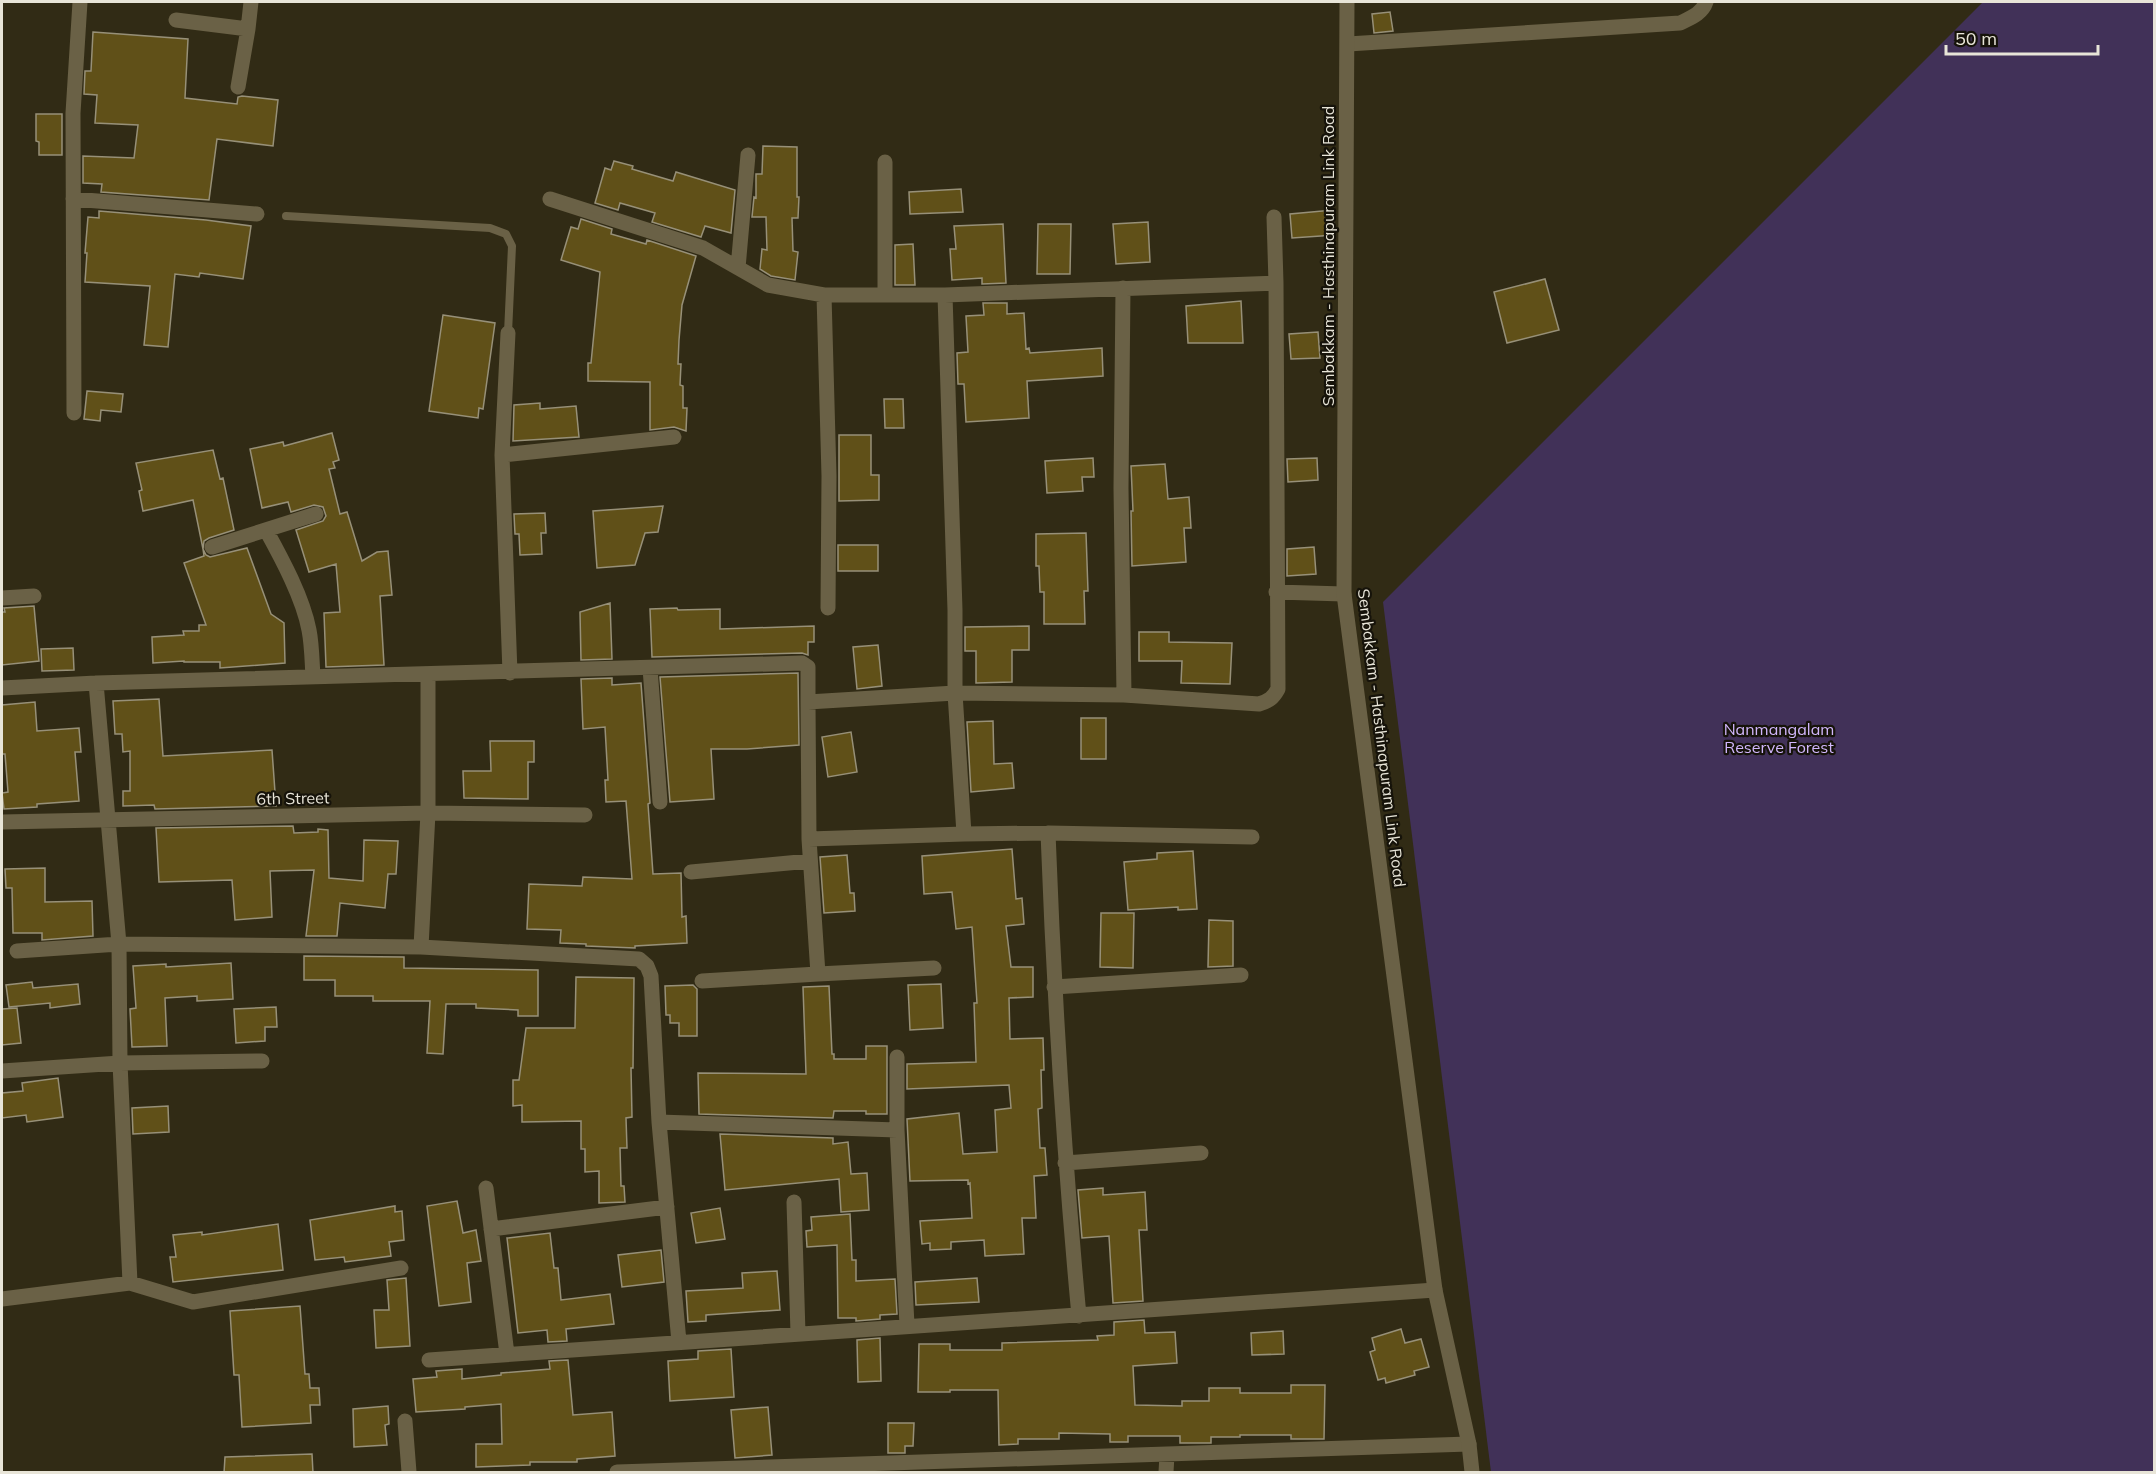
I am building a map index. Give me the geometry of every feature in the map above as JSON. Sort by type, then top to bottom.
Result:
[{"type":"street","points":[[74,413],[73,113],[80,2]]},
{"type":"street","points":[[238,87],[251,2]]},
{"type":"street","name":"Sembakkam - Hasthinapuram Link Road","points":[[1347,2],[1344,594],[1435,1290],[1469,1444],[1472,1473]]},
{"type":"street","points":[[1348,44],[1680,23],[1695,16],[1706,2]]},
{"type":"street","points":[[176,20],[248,29]]},
{"type":"street","points":[[738,268],[748,155]]},
{"type":"street","points":[[885,162],[885,295]]},
{"type":"street","points":[[73,199],[257,214]]},
{"type":"street","points":[[550,199],[703,248],[768,285],[824,295],[945,295],[1276,283]]},
{"type":"street","points":[[808,702],[956,693],[1124,695],[1259,704],[1268,701],[1278,689],[1274,217]]},
{"type":"street","points":[[1123,288],[1121,488],[1124,695]]},
{"type":"street","points":[[824,295],[829,476],[828,608]]},
{"type":"street","points":[[945,295],[956,693],[964,834]]},
{"type":"street","points":[[508,333],[502,455],[510,673]]},
{"type":"street","points":[[502,455],[674,437]]},
{"type":"street","points":[[212,547],[316,514]]},
{"type":"street","points":[[266,530],[276,547],[303,610],[309,630],[313,677]]},
{"type":"street","points":[[1276,592],[1344,594]]},
{"type":"street","points":[[2,598],[34,596]]},
{"type":"street","points":[[2,688],[96,683],[802,663],[808,667],[809,839],[818,974]]},
{"type":"street","points":[[650,668],[660,802]]},
{"type":"street","points":[[421,946],[428,813],[428,675]]},
{"type":"street","points":[[96,683],[119,944],[120,1063],[130,1283]]},
{"type":"street","name":"6th Street","points":[[2,822],[428,813],[585,815]]},
{"type":"street","points":[[1048,833],[1054,987],[1065,1162],[1079,1316]]},
{"type":"street","points":[[809,839],[1048,833],[1252,837]]},
{"type":"street","points":[[691,872],[810,861]]},
{"type":"street","points":[[17,951],[119,944],[421,946],[635,958],[643,962],[651,976],[659,1122],[679,1342]]},
{"type":"street","points":[[702,981],[934,968]]},
{"type":"street","points":[[1054,987],[1241,975]]},
{"type":"street","points":[[897,1057],[897,1130],[907,1325]]},
{"type":"street","points":[[2,1071],[120,1063],[262,1061]]},
{"type":"street","points":[[659,1122],[897,1130]]},
{"type":"street","points":[[1065,1162],[1201,1154]]},
{"type":"street","points":[[486,1188],[507,1354]]},
{"type":"street","points":[[794,1202],[798,1333]]},
{"type":"street","points":[[491,1229],[667,1207]]},
{"type":"street","points":[[2,1299],[130,1283],[193,1302],[401,1268]]},
{"type":"street","points":[[429,1360],[1435,1290]]},
{"type":"street","points":[[405,1420],[409,1473]]},
{"type":"street","points":[[618,1473],[1469,1444]]},
{"type":"street","points":[[1166,1473],[1167,1455]]},
{"type":"lane","points":[[286,216],[448,225],[502,231],[508,236],[512,246],[508,333]]},
{"type":"green space","name":"Nanmangalam Reserve Forest","points":[[1983,2],[2154,2],[2154,1472],[1491,1472],[1383,602]]},
{"type":"building","points":[[1390,12],[1393,31],[1374,33],[1372,14]]},
{"type":"building","points":[[93,32],[188,39],[185,98],[237,104],[238,97],[242,96],[278,100],[273,146],[217,139],[209,200],[101,192],[102,184],[83,183],[83,156],[134,158],[138,125],[95,123],[97,95],[84,94],[85,71],[91,71]]},
{"type":"building","points":[[36,114],[62,114],[62,155],[39,155],[39,142],[36,141]]},
{"type":"building","points":[[763,146],[797,147],[798,218],[792,218],[793,251],[798,252],[795,280],[771,276],[760,269],[762,249],[767,250],[766,217],[752,217],[754,197],[756,198],[756,174],[762,174]]},
{"type":"building","points":[[614,161],[673,181],[676,172],[735,190],[731,233],[705,226],[701,237],[652,222],[655,213],[620,203],[618,210],[595,203],[605,168],[611,170]]},
{"type":"building","points":[[961,189],[963,212],[910,214],[909,192]]},
{"type":"building","points":[[1333,210],[1335,235],[1292,238],[1290,214]]},
{"type":"building","points":[[99,211],[251,226],[243,279],[200,273],[199,277],[175,274],[168,347],[144,345],[150,286],[85,282],[88,217],[99,218]]},
{"type":"building","points":[[581,219],[612,229],[611,234],[646,244],[647,240],[696,256],[682,305],[679,340],[678,364],[681,364],[680,385],[683,386],[683,408],[687,408],[686,431],[674,427],[650,430],[650,382],[588,381],[588,363],[591,363],[600,272],[561,260],[571,227],[578,229]]},
{"type":"building","points":[[1148,222],[1150,262],[1116,264],[1113,224]]},
{"type":"building","points":[[1003,224],[1006,283],[982,284],[982,278],[952,280],[950,249],[956,249],[954,226]]},
{"type":"building","points":[[1038,224],[1071,224],[1070,274],[1037,274]]},
{"type":"building","points":[[913,244],[915,285],[895,285],[895,245]]},
{"type":"building","points":[[1545,279],[1559,330],[1507,343],[1494,292]]},
{"type":"building","points":[[1241,301],[1243,343],[1188,343],[1186,306]]},
{"type":"building","points":[[983,303],[1007,303],[1007,314],[1024,313],[1026,349],[1029,348],[1030,353],[1102,348],[1103,376],[1027,381],[1029,418],[966,422],[964,384],[958,384],[957,353],[968,352],[966,316],[984,315]]},
{"type":"building","points":[[443,315],[495,323],[483,409],[479,408],[478,418],[429,411]]},
{"type":"building","points":[[1318,332],[1320,358],[1291,359],[1289,334]]},
{"type":"building","points":[[87,391],[123,394],[121,412],[101,410],[100,421],[84,419]]},
{"type":"building","points":[[884,399],[903,399],[904,428],[885,428]]},
{"type":"building","points":[[540,403],[540,409],[576,406],[579,437],[513,441],[514,405]]},
{"type":"building","points":[[332,433],[339,460],[333,462],[335,468],[329,469],[340,514],[347,512],[362,561],[377,552],[388,551],[392,595],[380,596],[384,665],[326,667],[324,613],[340,612],[336,564],[309,572],[296,530],[323,521],[326,516],[323,507],[314,505],[291,512],[288,502],[262,508],[250,449],[283,442],[284,446]]},
{"type":"building","points":[[839,435],[871,435],[871,475],[879,475],[879,500],[839,501]]},
{"type":"building","points":[[213,450],[220,479],[223,478],[234,530],[204,541],[203,549],[193,500],[143,511],[139,491],[142,490],[136,463]]},
{"type":"building","points":[[1093,458],[1094,477],[1082,477],[1083,491],[1047,493],[1045,461]]},
{"type":"building","points":[[1317,458],[1318,480],[1288,482],[1287,459]]},
{"type":"building","points":[[1165,464],[1168,499],[1189,497],[1191,528],[1184,528],[1186,562],[1132,566],[1131,466]]},
{"type":"building","points":[[663,506],[658,532],[645,533],[635,565],[597,568],[593,511]]},
{"type":"building","points":[[545,513],[546,533],[541,533],[542,554],[520,555],[519,534],[515,534],[514,514]]},
{"type":"building","points":[[1086,533],[1088,591],[1084,591],[1085,624],[1044,624],[1044,592],[1040,592],[1039,566],[1036,566],[1036,534]]},
{"type":"building","points":[[838,545],[878,545],[878,571],[838,571]]},
{"type":"building","points":[[1314,547],[1316,574],[1287,576],[1287,549]]},
{"type":"building","points":[[247,548],[271,614],[284,623],[285,663],[220,668],[220,662],[153,663],[152,637],[184,635],[183,631],[199,631],[199,625],[206,625],[184,563],[204,556],[203,549],[210,557]]},
{"type":"building","points":[[610,603],[612,659],[581,660],[580,612]]},
{"type":"building","points":[[34,606],[39,661],[2,665],[2,612],[5,612],[4,608]]},
{"type":"building","points":[[677,608],[678,610],[720,609],[720,629],[814,626],[814,642],[808,642],[808,655],[802,653],[652,657],[650,609]]},
{"type":"building","points":[[1029,626],[1029,650],[1012,650],[1012,682],[976,683],[976,651],[965,651],[965,627]]},
{"type":"building","points":[[1139,632],[1169,632],[1169,642],[1232,643],[1230,684],[1181,683],[1182,661],[1139,661]]},
{"type":"building","points":[[878,645],[882,686],[857,689],[853,647]]},
{"type":"building","points":[[73,648],[74,670],[42,671],[41,649]]},
{"type":"building","points":[[798,673],[799,745],[711,749],[714,799],[670,802],[660,677]]},
{"type":"building","points":[[612,678],[612,685],[641,683],[653,874],[681,873],[682,917],[686,916],[687,943],[635,946],[635,948],[586,946],[586,944],[560,943],[561,930],[527,929],[529,884],[582,886],[583,877],[632,879],[626,801],[606,802],[605,780],[608,780],[605,727],[583,729],[581,679]]},
{"type":"building","points":[[159,699],[163,756],[272,750],[276,806],[155,809],[154,805],[123,806],[123,791],[130,791],[130,751],[123,752],[122,734],[115,734],[113,701]]},
{"type":"building","points":[[35,702],[37,731],[79,728],[81,752],[75,752],[79,801],[4,809],[2,793],[8,792],[5,754],[2,754],[2,705]]},
{"type":"building","points":[[1081,718],[1106,718],[1106,759],[1081,759]]},
{"type":"building","points":[[993,721],[994,764],[1012,763],[1014,788],[971,792],[967,722]]},
{"type":"building","points":[[851,732],[857,772],[828,777],[822,737]]},
{"type":"building","points":[[490,741],[534,741],[534,762],[528,762],[528,799],[464,798],[463,771],[491,771]]},
{"type":"building","points":[[293,826],[294,833],[318,832],[318,829],[328,830],[329,878],[363,881],[364,840],[398,841],[396,874],[388,874],[385,908],[340,903],[337,936],[306,936],[314,870],[270,871],[272,917],[235,920],[232,880],[159,882],[156,828]]},
{"type":"building","points":[[1012,849],[1016,899],[1022,898],[1024,924],[1006,926],[1011,967],[1033,967],[1033,997],[1009,998],[1010,1039],[1043,1038],[1042,1108],[1038,1109],[1040,1148],[1045,1148],[1047,1175],[1034,1176],[1036,1218],[1022,1218],[1024,1254],[985,1256],[984,1240],[951,1242],[951,1249],[930,1250],[930,1243],[922,1244],[920,1221],[972,1218],[970,1183],[968,1184],[968,1180],[910,1181],[907,1119],[959,1113],[963,1154],[997,1152],[995,1110],[1011,1108],[1009,1085],[907,1089],[907,1064],[976,1062],[974,1003],[977,1003],[972,927],[956,929],[952,892],[924,894],[922,856]]},
{"type":"building","points":[[1193,851],[1197,909],[1178,910],[1178,907],[1128,910],[1124,862],[1157,859],[1157,853]]},
{"type":"building","points":[[847,855],[850,893],[854,893],[855,911],[824,913],[820,857]]},
{"type":"building","points":[[45,868],[45,902],[92,901],[93,936],[42,940],[42,933],[13,933],[12,888],[6,888],[5,869]]},
{"type":"building","points":[[1101,913],[1134,913],[1133,968],[1100,967]]},
{"type":"building","points":[[1209,920],[1233,921],[1233,966],[1208,967]]},
{"type":"building","points":[[304,956],[404,957],[404,968],[538,970],[538,1016],[518,1016],[518,1010],[476,1008],[476,1004],[446,1004],[443,1054],[427,1053],[430,1001],[373,1001],[373,996],[335,996],[335,980],[304,980]]},
{"type":"building","points":[[231,963],[233,999],[197,1001],[197,996],[165,998],[167,1046],[132,1047],[130,1009],[136,1008],[133,966],[166,964],[166,967]]},
{"type":"building","points":[[576,977],[634,978],[632,1117],[626,1118],[627,1148],[620,1148],[621,1186],[624,1186],[625,1202],[599,1203],[599,1171],[585,1172],[585,1149],[581,1149],[581,1121],[522,1122],[522,1105],[513,1106],[513,1080],[519,1080],[526,1028],[575,1028]]},
{"type":"building","points":[[32,982],[33,988],[78,984],[80,1004],[50,1008],[50,1003],[9,1007],[6,985]]},
{"type":"building","points":[[941,984],[943,1028],[910,1030],[908,985]]},
{"type":"building","points":[[693,985],[697,989],[697,1036],[679,1036],[679,1023],[670,1023],[670,1015],[666,1015],[665,986]]},
{"type":"building","points":[[829,986],[834,1059],[866,1059],[866,1046],[887,1046],[887,1114],[866,1114],[866,1111],[834,1111],[833,1118],[699,1114],[698,1073],[806,1074],[803,987]]},
{"type":"building","points":[[276,1007],[277,1027],[265,1027],[265,1041],[236,1043],[234,1009]]},
{"type":"building","points":[[17,1008],[21,1043],[2,1045],[2,1009]]},
{"type":"building","points":[[58,1078],[63,1117],[27,1122],[26,1115],[2,1118],[2,1093],[23,1091],[22,1083]]},
{"type":"building","points":[[168,1106],[169,1132],[133,1134],[132,1108]]},
{"type":"building","points":[[720,1134],[833,1138],[833,1144],[848,1142],[851,1174],[867,1173],[869,1210],[841,1212],[839,1179],[725,1190]]},
{"type":"building","points":[[1103,1188],[1103,1195],[1145,1192],[1147,1230],[1139,1230],[1143,1301],[1113,1303],[1109,1236],[1082,1238],[1078,1190]]},
{"type":"building","points":[[457,1201],[463,1233],[476,1230],[481,1261],[467,1263],[471,1302],[439,1306],[427,1206]]},
{"type":"building","points":[[395,1206],[395,1212],[402,1211],[404,1240],[389,1242],[391,1256],[345,1262],[344,1257],[315,1260],[310,1220]]},
{"type":"building","points":[[720,1208],[725,1239],[696,1243],[691,1213]]},
{"type":"building","points":[[850,1214],[852,1260],[856,1260],[856,1281],[895,1279],[897,1314],[880,1315],[880,1319],[856,1321],[856,1318],[838,1318],[837,1245],[807,1247],[806,1231],[812,1230],[811,1217]]},
{"type":"building","points":[[278,1224],[283,1270],[173,1282],[170,1257],[176,1257],[173,1235],[202,1232],[202,1235]]},
{"type":"building","points":[[550,1233],[554,1268],[558,1268],[561,1300],[610,1294],[614,1324],[566,1329],[567,1341],[548,1342],[547,1330],[518,1333],[507,1238]]},
{"type":"building","points":[[661,1250],[664,1282],[622,1287],[618,1255]]},
{"type":"building","points":[[777,1271],[780,1310],[706,1315],[706,1321],[688,1322],[686,1291],[743,1288],[742,1273]]},
{"type":"building","points":[[406,1278],[410,1346],[376,1348],[374,1310],[389,1310],[387,1280]]},
{"type":"building","points":[[977,1278],[979,1302],[916,1305],[915,1282]]},
{"type":"building","points":[[300,1306],[305,1374],[309,1374],[310,1388],[319,1388],[320,1405],[310,1405],[311,1423],[242,1427],[239,1375],[234,1375],[230,1311]]},
{"type":"building","points":[[1144,1320],[1145,1333],[1175,1332],[1177,1363],[1133,1366],[1135,1405],[1182,1406],[1182,1401],[1209,1401],[1209,1388],[1240,1388],[1240,1393],[1291,1393],[1291,1385],[1325,1385],[1324,1439],[1291,1439],[1291,1435],[1240,1435],[1240,1437],[1211,1437],[1211,1443],[1180,1443],[1180,1436],[1128,1436],[1128,1442],[1110,1442],[1110,1434],[1059,1433],[1059,1439],[1018,1439],[1018,1444],[999,1445],[998,1390],[918,1392],[919,1344],[950,1344],[950,1350],[1002,1350],[1002,1343],[1098,1340],[1097,1336],[1114,1335],[1114,1322]]},
{"type":"building","points":[[1401,1329],[1405,1343],[1421,1339],[1429,1367],[1414,1371],[1415,1375],[1386,1383],[1385,1378],[1378,1380],[1370,1352],[1375,1350],[1372,1338]]},
{"type":"building","points":[[1283,1331],[1284,1354],[1252,1355],[1251,1333]]},
{"type":"building","points":[[880,1338],[881,1381],[858,1382],[857,1340]]},
{"type":"building","points":[[731,1349],[734,1397],[670,1401],[668,1361],[698,1359],[698,1351]]},
{"type":"building","points":[[568,1360],[573,1415],[612,1412],[615,1456],[577,1459],[577,1462],[530,1462],[530,1465],[476,1467],[476,1444],[502,1444],[501,1404],[416,1412],[413,1379],[437,1377],[436,1371],[462,1369],[462,1379],[550,1369],[549,1361]]},
{"type":"building","points":[[388,1406],[389,1424],[385,1425],[387,1445],[354,1447],[353,1409]]},
{"type":"building","points":[[768,1407],[772,1455],[735,1458],[731,1410]]},
{"type":"building","points":[[888,1423],[914,1423],[913,1446],[905,1446],[905,1453],[888,1453]]},
{"type":"building","points":[[312,1454],[313,1473],[224,1473],[225,1457]]}]
